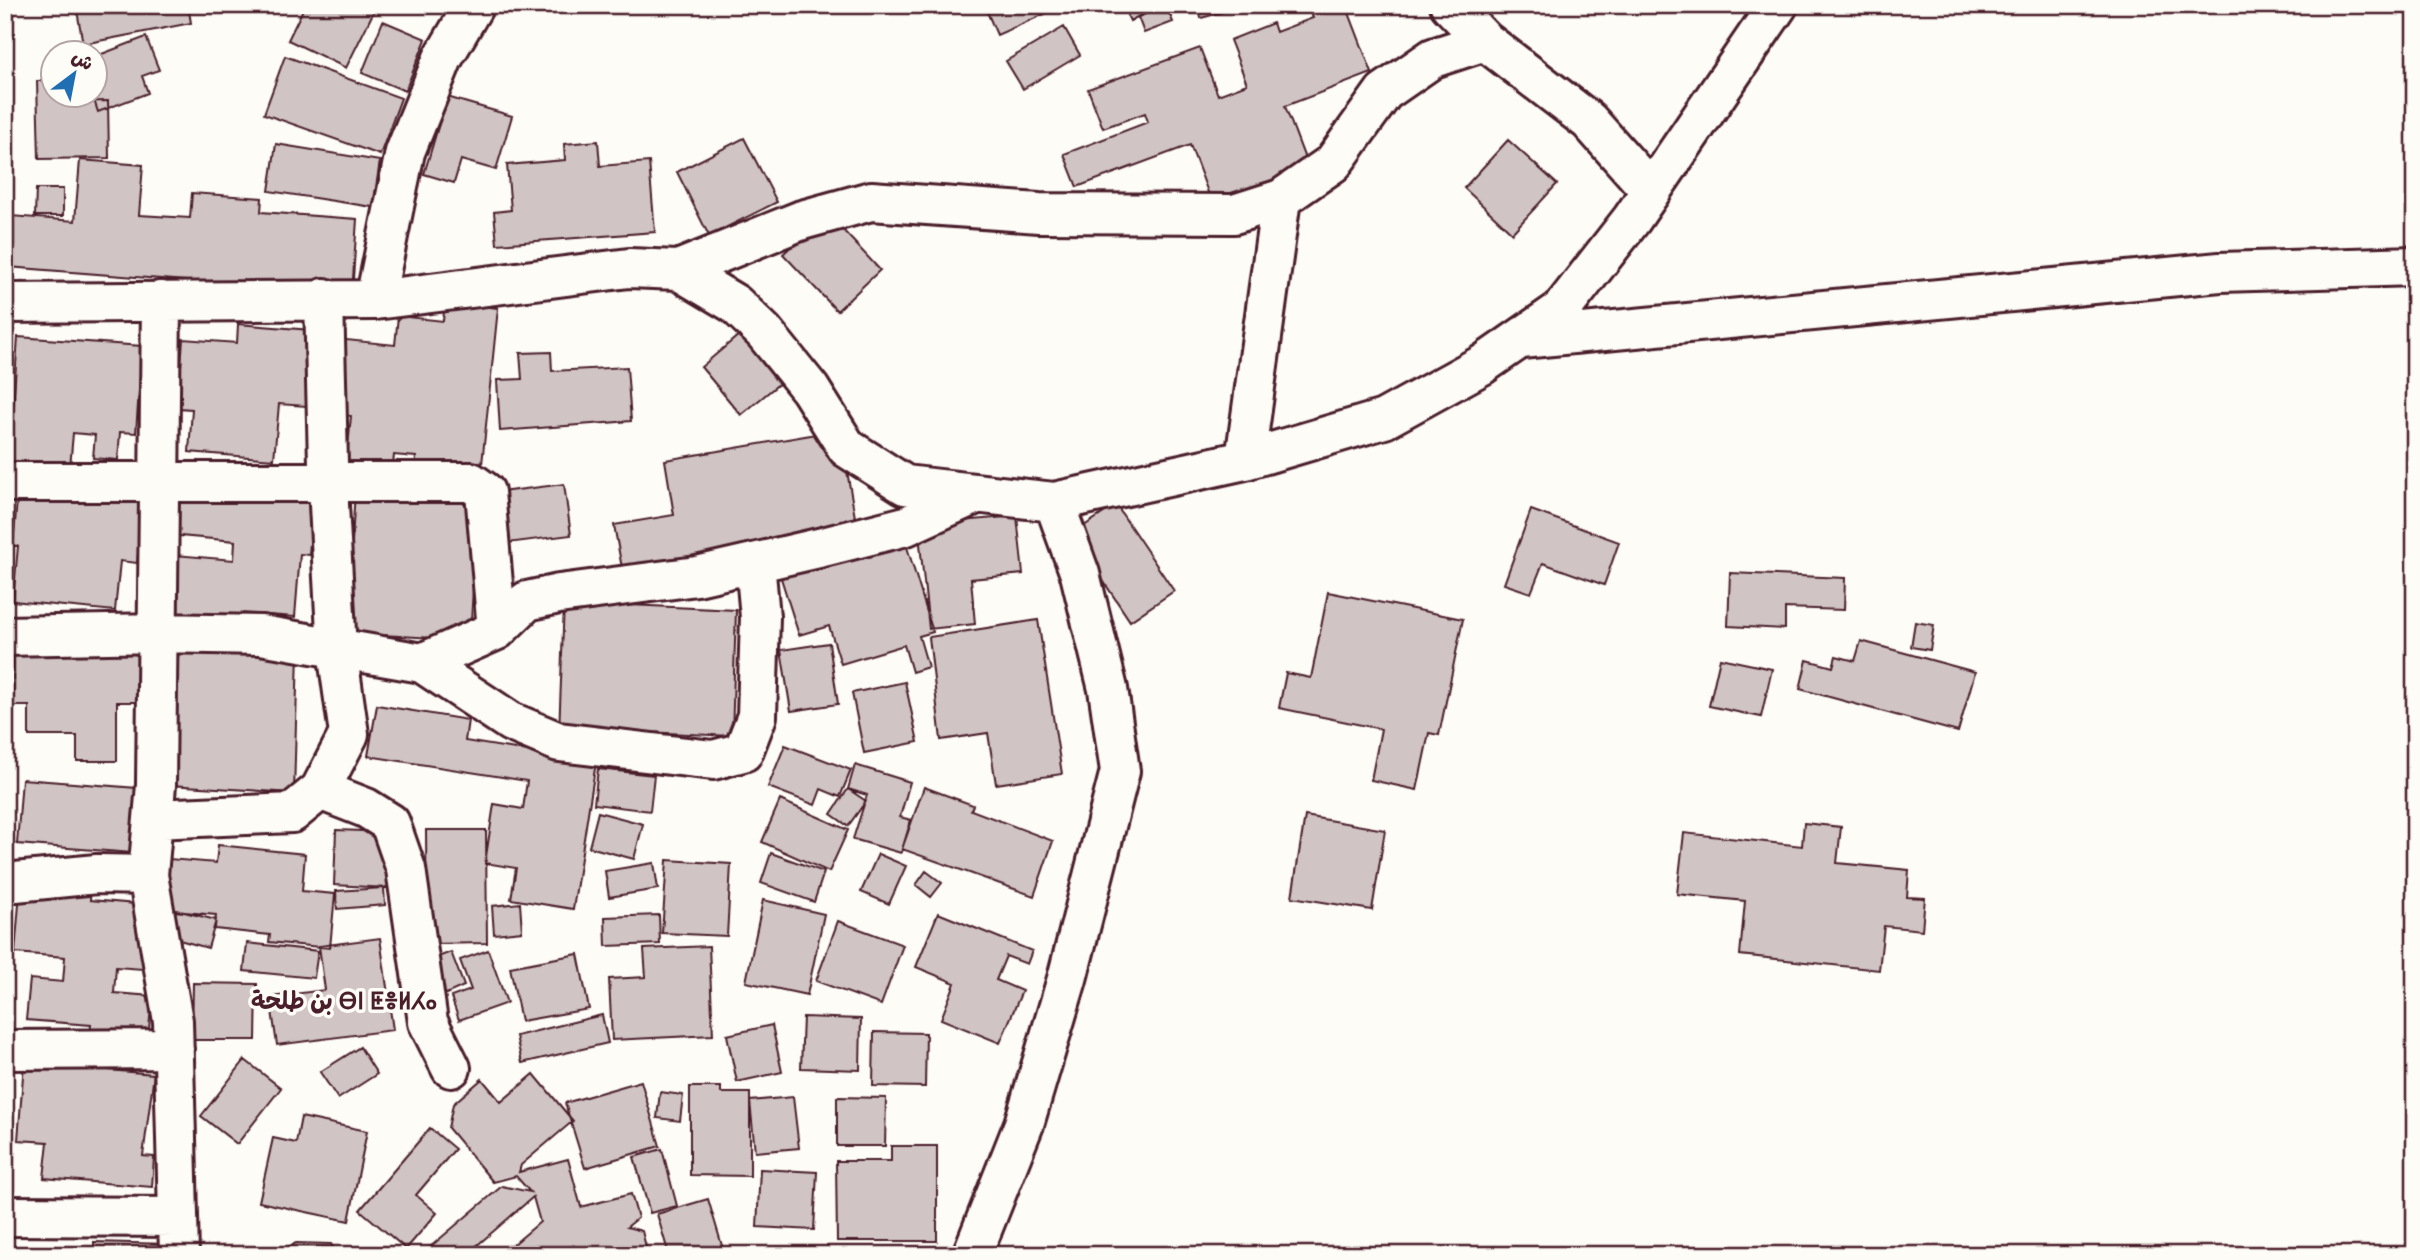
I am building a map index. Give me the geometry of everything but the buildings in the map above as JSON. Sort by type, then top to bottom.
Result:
[{"type":"street","points":[[375,300],[405,152],[443,58],[474,5]]},
{"type":"street","points":[[1450,5],[1485,41],[1589,121],[1651,191]]},
{"type":"street","points":[[678,270],[735,304],[764,332],[810,389],[847,448],[905,485],[1054,502],[1245,460],[1384,419],[1482,365],[1561,310],[1651,191],[1778,5]]},
{"type":"street","points":[[5,303],[324,298],[375,300],[629,268],[678,270],[802,220],[871,201],[1039,213],[1234,214],[1282,199],[1333,163],[1384,92],[1433,58],[1485,41]]},
{"type":"street","points":[[1245,460],[1282,199]]},
{"type":"street","points":[[1519,339],[2220,272],[2415,266]]},
{"type":"street","points":[[153,819],[292,813],[320,790],[349,734],[337,650],[324,298]]},
{"type":"street","points":[[161,301],[159,633],[153,819],[148,875],[173,1021],[179,1255]]},
{"type":"street","points":[[5,482],[471,482],[485,492],[496,630]]},
{"type":"street","points":[[422,663],[496,630],[527,601],[559,594],[697,576],[755,563],[906,526],[976,494]]},
{"type":"street","points":[[972,1255],[1024,1124],[1067,979],[1121,771],[1108,689],[1080,574],[1054,502]]},
{"type":"street","points":[[5,636],[159,633],[261,635],[422,663],[511,722],[559,743],[713,760],[743,751],[757,716],[760,617],[755,563]]},
{"type":"street","points":[[320,790],[366,808],[390,823],[406,869],[428,1022],[451,1068]]},
{"type":"street","points":[[5,883],[97,874],[148,875]]},
{"type":"street","points":[[5,1050],[174,1049]]},
{"type":"street","points":[[5,1216],[178,1217]]},
{"type":"district","name":"بن طلحة ⴱⵏ ⵟⴻⵍⵃⴰ","points":[[344,1001]]}]
